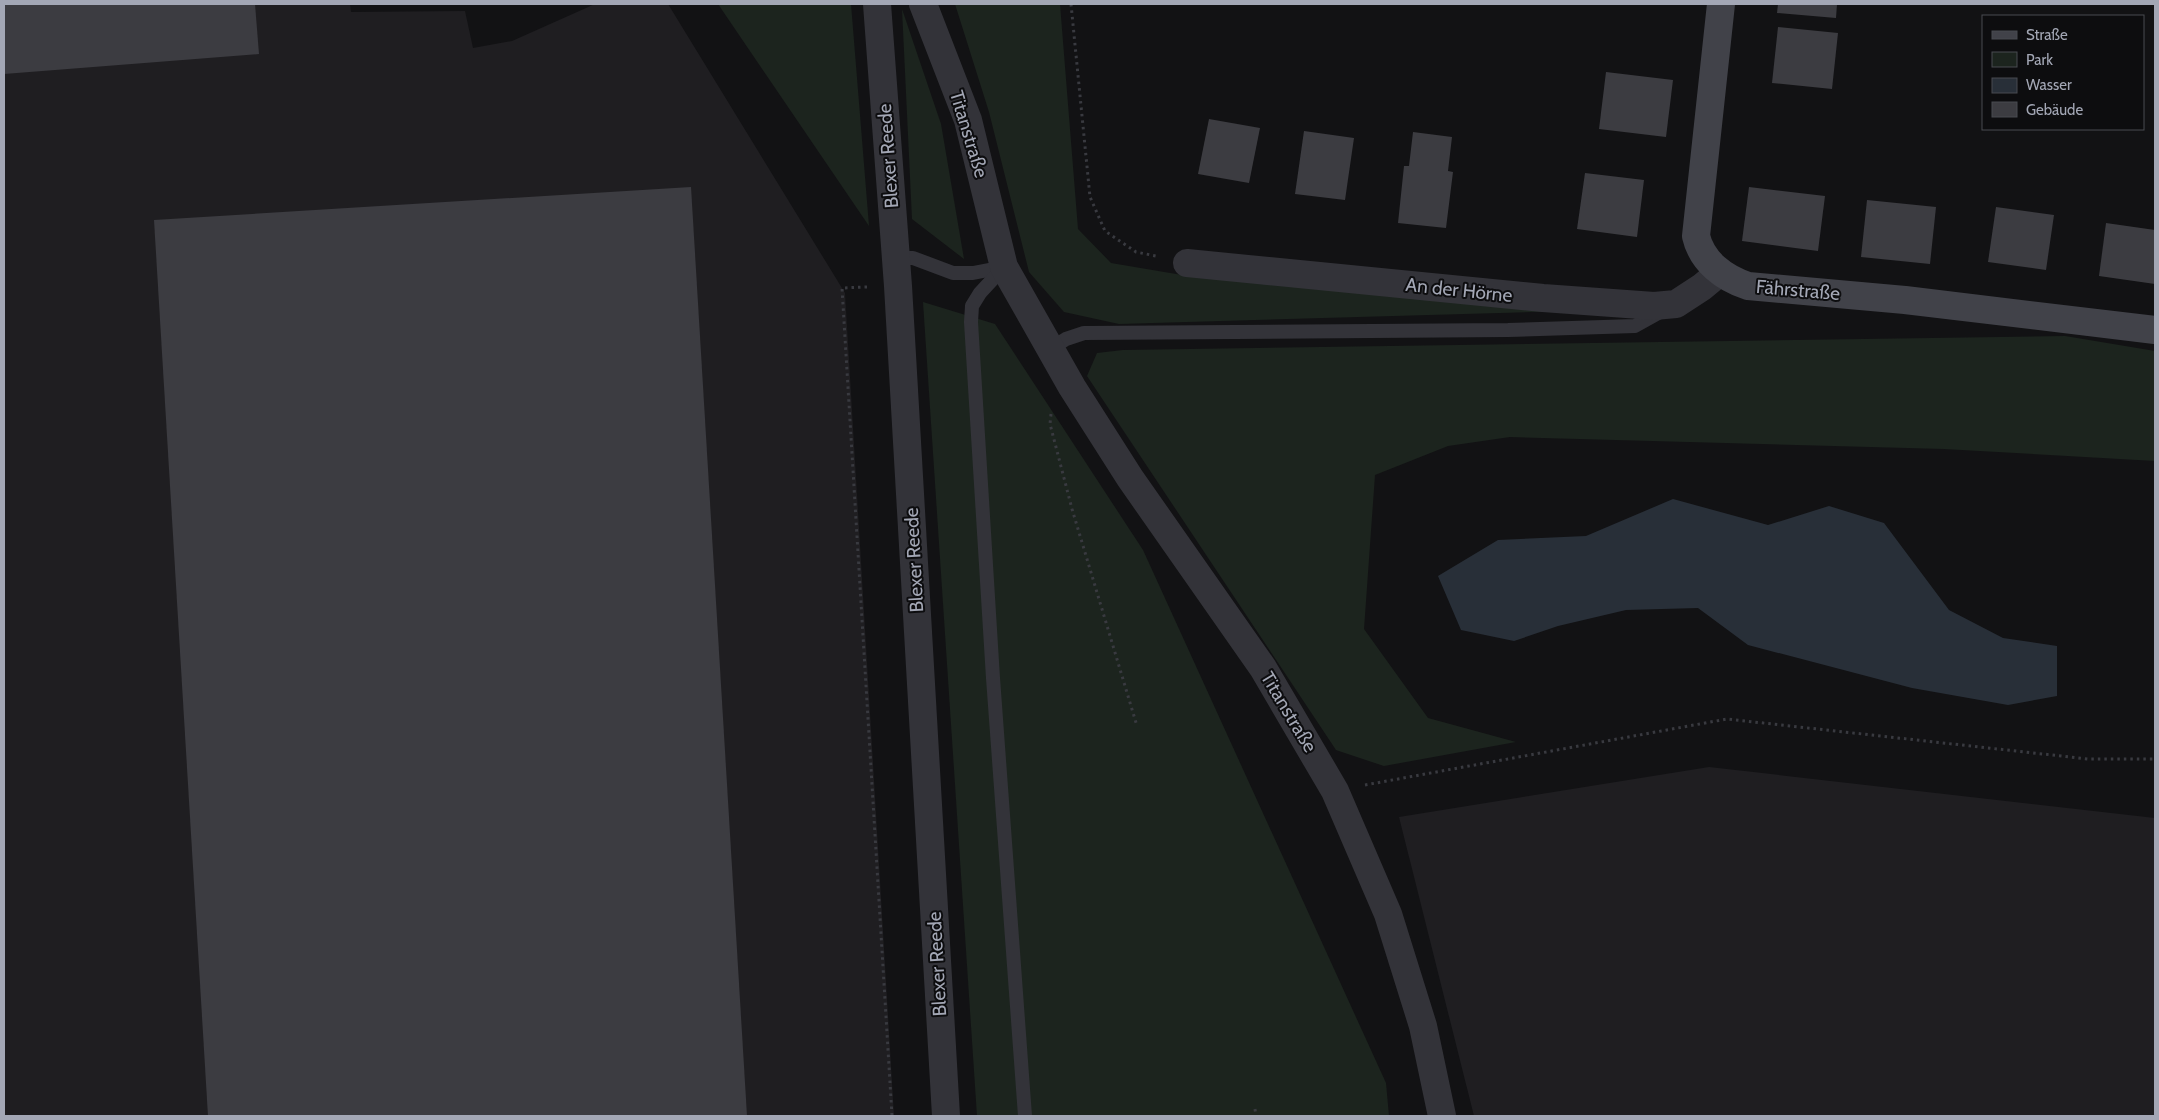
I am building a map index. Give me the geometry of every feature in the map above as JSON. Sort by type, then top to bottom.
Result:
[{"type":"street","name":"Blexer Reede","points":[[877,4],[898,286],[946,1116]]},
{"type":"street","name":"Titanstraße","points":[[923,4],[968,120],[1004,267],[1072,387],[1130,478],[1263,668],[1335,791],[1388,914],[1423,1026],[1442,1116]]},
{"type":"street","name":"Fährstraße","points":[[1720,4],[1696,236],[1698,247],[1720,272],[1733,281],[1748,286],[1905,300],[2155,330]]},
{"type":"street","name":"An der Hörne","points":[[1187,263],[1543,298],[1654,306],[1676,304],[1702,287],[1720,272]]},
{"type":"lane","points":[[896,258],[913,258],[953,273],[973,273],[1004,267]]},
{"type":"lane","points":[[1004,267],[980,292],[972,306],[971,322],[1025,1116]]},
{"type":"lane","points":[[1050,349],[1066,339],[1084,334],[1508,330],[1635,326],[1676,304]]},
{"type":"path","points":[[1071,4],[1090,197],[1105,232],[1136,252],[1187,263]]},
{"type":"path","points":[[892,1116],[842,288],[898,286]]},
{"type":"path","points":[[1072,387],[1055,397],[1050,424],[1072,509],[1137,726]]},
{"type":"path","points":[[1335,791],[1727,719],[2088,759],[2155,759]]},
{"type":"path","points":[[1255,1109],[1256,1116]]},
{"type":"shaded area","points":[[4,4],[350,4],[351,12],[465,11],[473,48],[512,41],[595,4],[668,4],[845,293],[894,1116],[4,1116]]},
{"type":"shaded area","points":[[1709,767],[2155,818],[2155,1116],[1474,1116],[1399,817]]},
{"type":"green space","points":[[718,4],[851,4],[869,226]]},
{"type":"green space","points":[[955,4],[1060,4],[1078,229],[1111,263],[1182,275],[1567,311],[1119,324],[1064,312],[1029,272],[989,112]]},
{"type":"green space","points":[[902,9],[941,124],[964,259],[912,219]]},
{"type":"green space","points":[[923,302],[995,324],[1143,550],[1386,1083],[1389,1116],[977,1116]]},
{"type":"green space","points":[[2065,336],[2155,351],[2155,461],[1944,449],[1510,437],[1448,446],[1375,475],[1364,629],[1428,718],[1516,742],[1384,766],[1336,750],[1087,376],[1097,353],[1123,350]]},
{"type":"water","points":[[1673,499],[1768,525],[1829,506],[1884,523],[1949,610],[2003,638],[2057,646],[2057,696],[2008,705],[1912,688],[1748,645],[1698,608],[1626,610],[1558,626],[1514,641],[1461,630],[1438,576],[1498,540],[1586,536]]},
{"type":"building","points":[[4,4],[255,4],[259,54],[4,74]]},
{"type":"building","points":[[1778,4],[1837,4],[1836,18],[1777,13]]},
{"type":"building","points":[[1778,27],[1838,33],[1832,89],[1772,83]]},
{"type":"building","points":[[1606,72],[1673,80],[1666,137],[1599,129]]},
{"type":"building","points":[[1209,119],[1260,128],[1249,183],[1198,174]]},
{"type":"building","points":[[1304,131],[1354,138],[1345,200],[1295,194]]},
{"type":"building","points":[[1413,132],[1452,137],[1448,171],[1453,172],[1446,228],[1398,223],[1404,166],[1409,166]]},
{"type":"building","points":[[1585,173],[1644,180],[1637,237],[1577,229]]},
{"type":"building","points":[[691,187],[747,1116],[208,1116],[154,220]]},
{"type":"building","points":[[1749,187],[1825,196],[1818,251],[1742,241]]},
{"type":"building","points":[[1867,200],[1936,207],[1930,264],[1861,257]]},
{"type":"building","points":[[1996,207],[2054,215],[2046,270],[1988,262]]},
{"type":"building","points":[[2106,223],[2155,230],[2155,284],[2099,276]]}]
